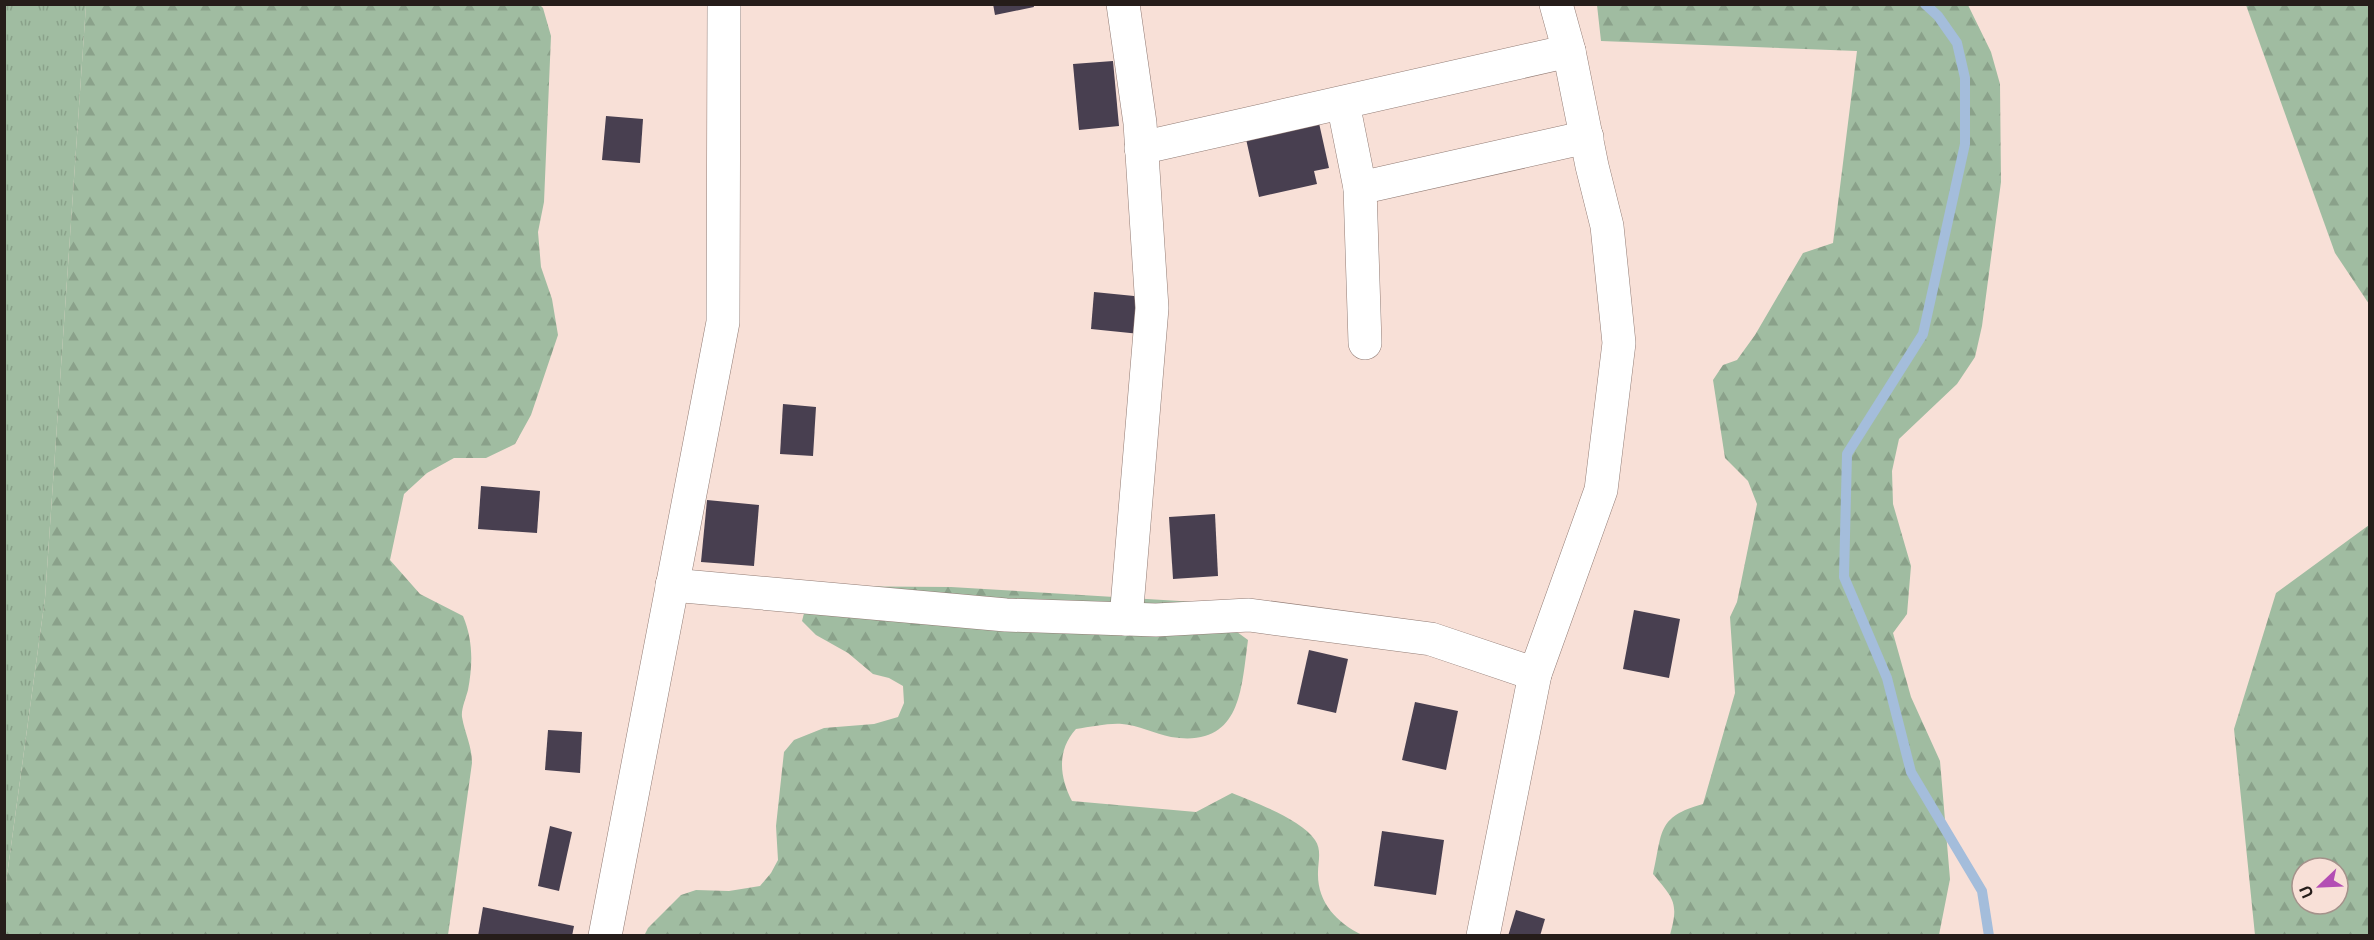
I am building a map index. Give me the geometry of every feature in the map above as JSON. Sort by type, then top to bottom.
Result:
[{"type":"street","points":[[605,936],[723,322],[724,4]]},
{"type":"street","points":[[1123,4],[1141,148],[1152,308],[1126,619]]},
{"type":"street","points":[[1483,936],[1534,674],[1601,490],[1619,343],[1607,226],[1569,51],[1556,4]]},
{"type":"street","points":[[1141,148],[1569,51]]},
{"type":"street","points":[[1343,103],[1360,188],[1365,343]]},
{"type":"street","points":[[1360,188],[1587,137]]},
{"type":"street","points":[[672,585],[1006,615],[1126,619],[1249,615],[1431,639],[1534,674]]},
{"type":"green space","points":[[539,4],[543,8],[551,36],[544,202],[538,232],[541,267],[552,299],[558,335],[531,415],[515,444],[486,458],[454,458],[427,473],[404,494],[390,560],[420,594],[463,616],[470,643],[470,680],[462,714],[472,763],[448,935],[5,935],[5,890],[45,598],[86,5]]},
{"type":"green space","points":[[5,5],[86,5],[45,598],[5,890]]},
{"type":"green space","points":[[1597,5],[1968,5],[1991,52],[2000,84],[2001,182],[1982,326],[1975,357],[1957,384],[1899,439],[1892,471],[1893,504],[1911,566],[1907,614],[1893,633],[1911,697],[1940,761],[1950,879],[1939,935],[1670,935],[1674,915],[1673,902],[1653,874],[1661,837],[1669,821],[1688,809],[1703,804],[1735,693],[1730,617],[1737,602],[1757,504],[1748,481],[1725,458],[1713,380],[1723,365],[1737,360],[1755,335],[1803,253],[1833,243],[1857,51],[1601,41]]},
{"type":"green space","points":[[2246,5],[2369,5],[2369,304],[2335,253]]},
{"type":"green space","points":[[2369,525],[2369,935],[2255,935],[2234,729],[2276,593]]},
{"type":"green space","points":[[811,586],[951,587],[1196,602],[1248,640],[1243,678],[1233,712],[1224,725],[1212,734],[1194,738],[1171,737],[1122,724],[1076,729],[1066,746],[1062,764],[1064,782],[1072,801],[1196,812],[1232,793],[1265,807],[1300,825],[1315,840],[1319,852],[1319,883],[1325,902],[1336,917],[1362,935],[644,936],[648,928],[681,895],[696,890],[729,891],[760,886],[771,873],[778,860],[776,826],[784,752],[794,740],[824,728],[874,724],[898,717],[904,703],[903,686],[889,678],[873,674],[848,653],[816,635],[802,621]]},
{"type":"building","points":[[993,4],[1033,4],[1034,7],[995,15]]},
{"type":"building","points":[[1113,61],[1119,126],[1079,130],[1073,64]]},
{"type":"building","points":[[606,116],[643,119],[640,163],[602,160]]},
{"type":"building","points":[[1319,123],[1329,168],[1314,171],[1317,184],[1259,197],[1246,139]]},
{"type":"building","points":[[1094,292],[1144,297],[1140,334],[1091,329]]},
{"type":"building","points":[[783,404],[816,407],[813,456],[780,454]]},
{"type":"building","points":[[481,486],[540,491],[537,533],[478,529]]},
{"type":"building","points":[[707,500],[759,505],[754,566],[701,562]]},
{"type":"building","points":[[1215,514],[1218,576],[1173,579],[1169,517]]},
{"type":"building","points":[[1634,610],[1680,619],[1669,678],[1623,669]]},
{"type":"building","points":[[1309,650],[1348,659],[1336,713],[1297,704]]},
{"type":"building","points":[[1415,702],[1458,711],[1446,770],[1402,760]]},
{"type":"building","points":[[548,730],[582,732],[580,773],[545,770]]},
{"type":"building","points":[[550,826],[572,832],[559,891],[538,886]]},
{"type":"building","points":[[1382,831],[1444,840],[1436,895],[1374,886]]},
{"type":"building","points":[[483,907],[574,926],[572,936],[478,936]]},
{"type":"building","points":[[1516,910],[1545,919],[1540,936],[1508,936]]},
{"type":"waterway","points":[[1925,4],[1938,16],[1957,43],[1965,78],[1965,144],[1923,334],[1847,454],[1844,577],[1887,678],[1911,772],[1982,891],[1989,936]]}]
